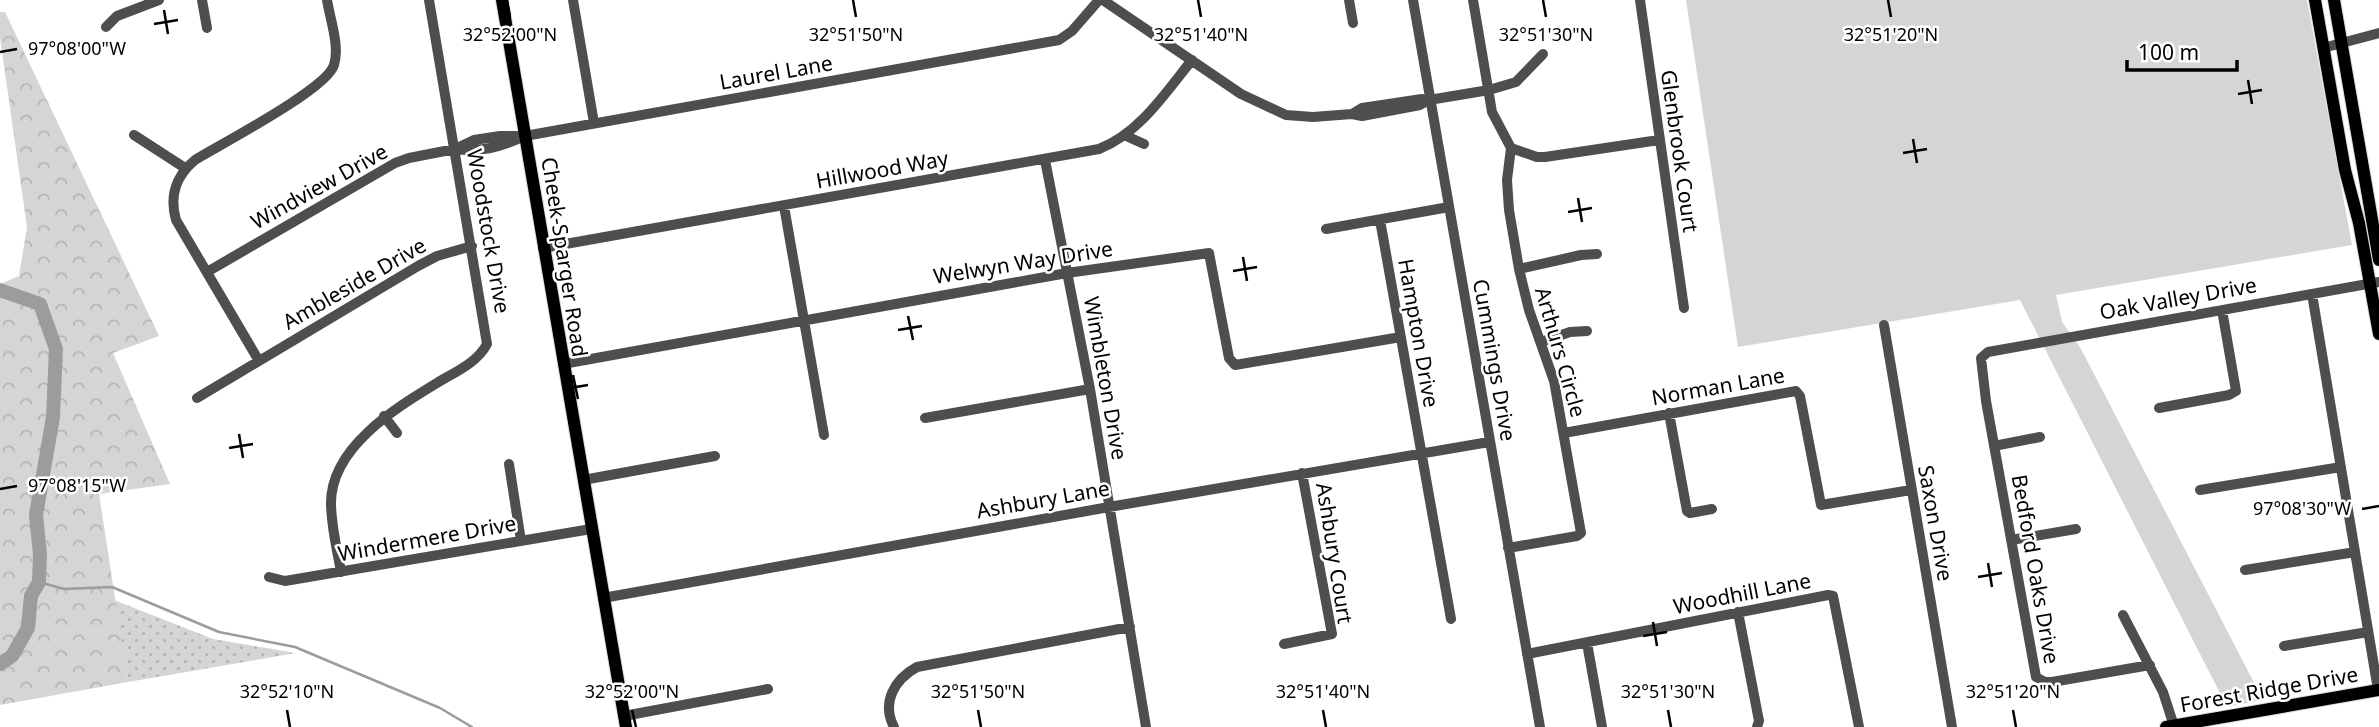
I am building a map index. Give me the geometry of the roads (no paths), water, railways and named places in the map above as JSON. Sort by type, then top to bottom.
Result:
[{"type":"main road","name":"Cheek-Sparger Road","points":[[502,0],[625,722]]},
{"type":"main road","points":[[2315,0],[2345,170],[2374,283],[2379,334]]},
{"type":"main road","points":[[2334,0],[2379,260]]},
{"type":"main road","name":"Forest Ridge Drive","points":[[2170,726],[2378,690]]},
{"type":"street","points":[[106,27],[117,16],[159,0]]},
{"type":"street","points":[[202,0],[207,28]]},
{"type":"street","points":[[259,361],[176,220],[173,208],[175,186],[185,168],[195,160],[312,90],[333,69],[336,54],[327,0]]},
{"type":"street","name":"Woodstock Drive","points":[[341,572],[331,501],[333,487],[346,457],[384,416],[476,359],[487,344],[429,0]]},
{"type":"street","points":[[573,0],[594,123]]},
{"type":"street","points":[[1101,0],[1241,94],[1286,115],[1362,116],[1420,105],[1429,100],[1489,90],[1516,82],[1543,54]]},
{"type":"street","name":"Laurel Lane","points":[[525,136],[1059,40],[1072,31],[1101,0]]},
{"type":"street","points":[[1349,0],[1353,23]]},
{"type":"street","name":"Cummings Drive","points":[[1413,0],[1540,727]]},
{"type":"street","points":[[1473,0],[1495,120],[1511,148],[1537,157],[1659,140]]},
{"type":"street","name":"Glenbrook Court","points":[[1640,0],[1684,308]]},
{"type":"street","points":[[2323,48],[2379,33]]},
{"type":"street","name":"Hillwood Way","points":[[543,248],[1099,149],[1143,120],[1192,60]]},
{"type":"street","points":[[134,135],[185,168]]},
{"type":"street","points":[[1124,135],[1144,144]]},
{"type":"street","name":"Windview Drive","points":[[207,272],[377,173],[409,158],[455,149],[474,140],[525,136]]},
{"type":"street","name":"Arthurs Circle","points":[[1508,548],[1577,536],[1581,533],[1554,381],[1526,299],[1519,269],[1507,180],[1511,148]]},
{"type":"street","name":"Wimbleton Drive","points":[[1045,160],[1090,389],[1146,727]]},
{"type":"street","points":[[784,206],[824,435]]},
{"type":"street","points":[[1326,229],[1448,207]]},
{"type":"street","name":"Hampton Drive","points":[[1380,220],[1451,619]]},
{"type":"street","name":"Ambleside Drive","points":[[197,397],[418,266],[437,256],[472,246]]},
{"type":"street","name":"Welwyn Way Drive","points":[[563,364],[1068,273],[1209,253],[1229,358],[1234,365],[1401,337]]},
{"type":"street","points":[[1519,269],[1597,254]]},
{"type":"street","name":"Oak Valley Drive","points":[[1984,354],[2374,283]]},
{"type":"street","points":[[2312,294],[2378,690]]},
{"type":"street","points":[[2159,408],[2230,395],[2236,391],[2222,310]]},
{"type":"street","name":"Saxon Drive","points":[[1884,325],[1952,727]]},
{"type":"street","points":[[1541,342],[1570,332],[1587,331]]},
{"type":"street","name":"Bedford Oaks Drive","points":[[1984,354],[1980,361],[2036,677],[2052,682],[2150,665]]},
{"type":"street","points":[[925,418],[1090,389]]},
{"type":"street","name":"Norman Lane","points":[[1564,433],[1796,391],[1800,396],[1821,505],[1911,490]]},
{"type":"street","points":[[1669,414],[1688,511],[1690,513],[1712,509]]},
{"type":"street","points":[[384,416],[397,433]]},
{"type":"street","points":[[1994,446],[2040,438]]},
{"type":"street","name":"Ashbury Lane","points":[[603,598],[1110,506],[1489,442]]},
{"type":"street","points":[[583,480],[715,456]]},
{"type":"street","points":[[509,464],[521,541]]},
{"type":"street","points":[[2200,490],[2342,467]]},
{"type":"street","name":"Ashbury Court","points":[[1284,644],[1332,634],[1302,473]]},
{"type":"street","name":"Windermere Drive","points":[[269,577],[285,581],[591,529]]},
{"type":"street","points":[[2011,540],[2076,529]]},
{"type":"street","points":[[2245,570],[2355,552]]},
{"type":"street","name":"Woodhill Lane","points":[[1527,654],[1833,596],[1859,727]]},
{"type":"street","points":[[1738,612],[1759,721],[1757,727]]},
{"type":"street","points":[[2123,615],[2163,692],[2170,726]]},
{"type":"street","points":[[894,727],[889,711],[893,689],[906,673],[932,663],[1130,627]]},
{"type":"street","points":[[2284,646],[2368,632]]},
{"type":"street","points":[[1587,643],[1602,727]]},
{"type":"street","points":[[625,722],[768,689]]},
{"type":"waterway","points":[[0,290],[40,304],[56,349],[53,417],[36,515],[40,555],[39,582],[31,596],[28,628],[12,656],[0,664]]},
{"type":"waterway","points":[[39,582],[64,589],[112,587],[219,632],[295,647],[440,708],[472,727]]}]
